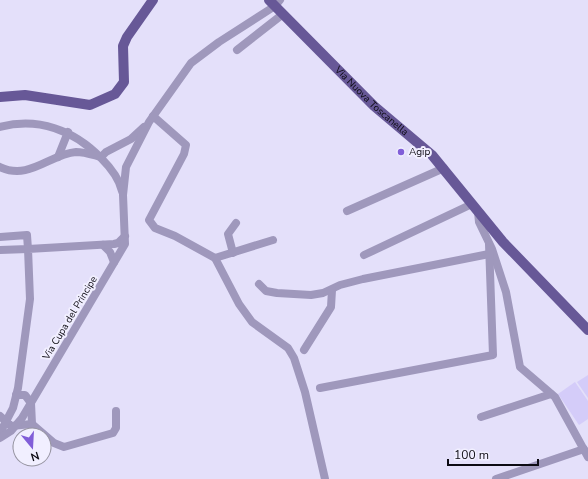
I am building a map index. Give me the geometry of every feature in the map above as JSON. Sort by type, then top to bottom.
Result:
[{"type":"main road","points":[[0,97],[25,95],[90,105],[115,94],[124,82],[123,46],[127,37],[153,0]]},
{"type":"main road","name":"Via Nuova Toscanella","points":[[275,2],[283,14],[374,106],[432,155],[504,242],[588,330]]},
{"type":"street","points":[[0,167],[15,170],[37,168],[58,157],[77,152],[100,157],[112,149],[134,141],[191,64],[275,2]]},
{"type":"street","points":[[237,50],[283,14]]},
{"type":"street","points":[[151,119],[186,145],[184,154],[149,220],[155,228],[175,236],[216,258],[246,315],[252,322],[288,348],[294,358],[305,392],[325,479]]},
{"type":"street","name":"Via Cupa del Principe","points":[[0,127],[27,124],[44,125],[68,132],[87,145],[113,171],[123,195]]},
{"type":"street","points":[[58,157],[68,132]]},
{"type":"street","name":"Via Cupa del Principe","points":[[15,427],[31,403],[125,244],[123,195],[126,167],[134,141]]},
{"type":"street","points":[[87,145],[112,149]]},
{"type":"street","points":[[113,171],[120,172],[126,167]]},
{"type":"street","points":[[347,211],[444,168]]},
{"type":"street","points":[[364,255],[475,208],[479,222],[490,244],[506,292],[520,367],[555,397],[586,453],[496,479]]},
{"type":"street","points":[[233,252],[228,234],[236,223]]},
{"type":"street","points":[[0,237],[27,235],[30,299],[16,395],[7,421],[0,433]]},
{"type":"street","points":[[0,250],[103,245],[118,243],[125,236]]},
{"type":"street","points":[[216,258],[273,240]]},
{"type":"street","points":[[320,388],[492,355],[490,244]]},
{"type":"street","points":[[103,245],[110,252],[114,262]]},
{"type":"street","points":[[259,284],[266,291],[290,295],[323,293],[340,285],[363,279],[489,254]]},
{"type":"street","points":[[304,350],[331,307],[332,290]]},
{"type":"street","points":[[481,417],[551,394]]},
{"type":"street","points":[[16,395],[25,395],[31,403],[32,424],[54,443],[64,447],[113,434],[116,428],[116,411]]},
{"type":"street","points":[[0,416],[15,427],[32,424]]},
{"type":"street","name":"Via Cupa del Principe","points":[[0,438],[12,429]]},
{"type":"shaded area","points":[[588,375],[588,398],[577,382]]},
{"type":"shaded area","points":[[575,382],[588,401],[588,419],[579,425],[558,394]]},
{"type":"place","name":"Agip","points":[[401,152]]}]
